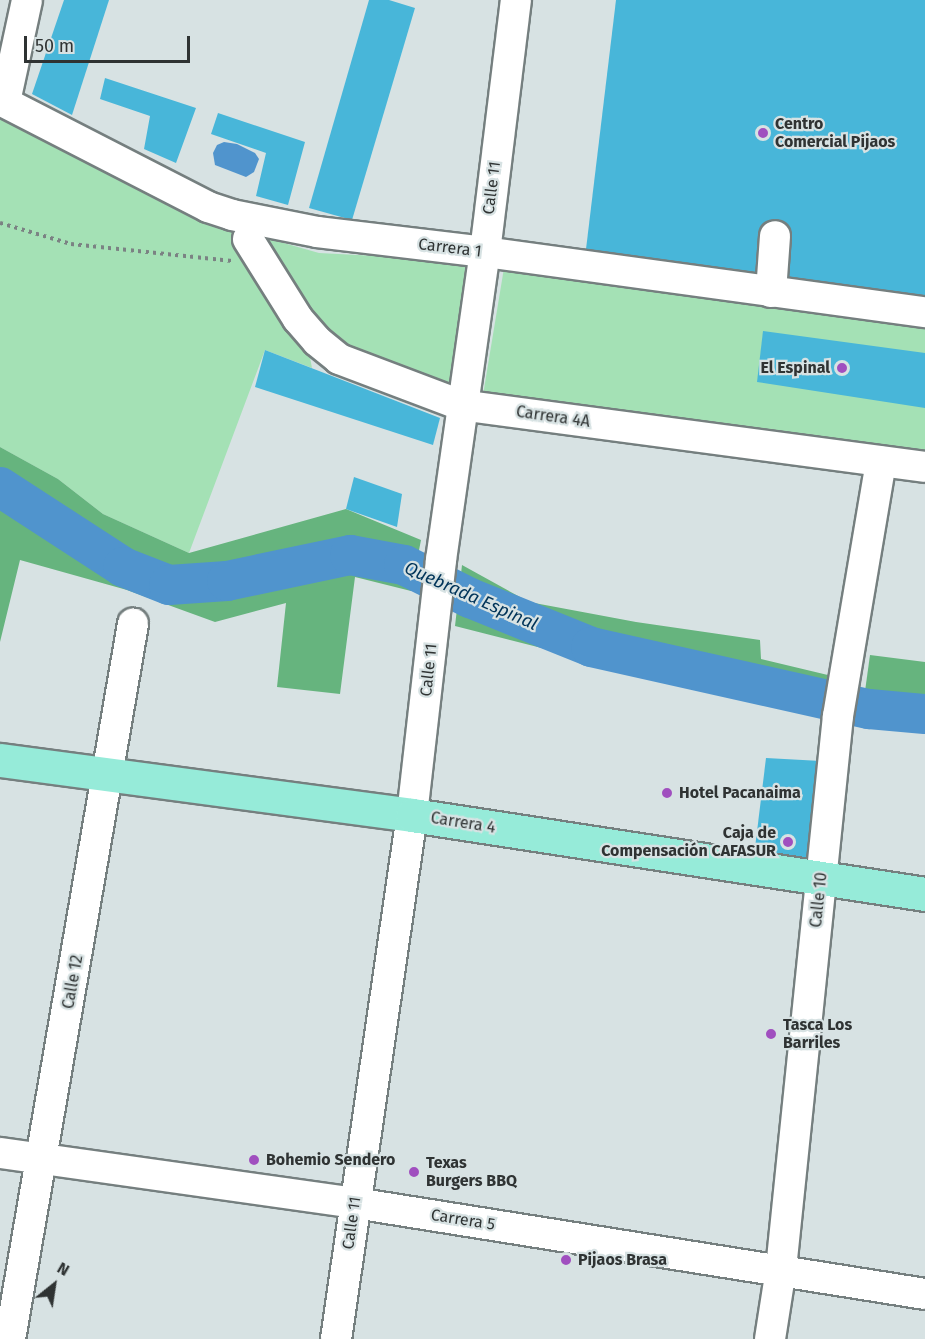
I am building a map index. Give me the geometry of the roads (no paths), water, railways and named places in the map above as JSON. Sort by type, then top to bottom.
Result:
[{"type":"main road","name":"Carrera 4","points":[[0,760],[412,815],[925,894]]},
{"type":"street","points":[[0,28],[22,0]]},
{"type":"street","points":[[2,101],[27,0]]},
{"type":"street","name":"Calle 11","points":[[336,1339],[412,815],[441,561],[461,405],[485,252],[516,0]]},
{"type":"street","name":"Carrera 1","points":[[2,101],[208,207],[232,215],[317,232],[485,252],[925,311]]},
{"type":"street","points":[[771,292],[775,236]]},
{"type":"street","name":"Carrera 4A","points":[[248,239],[298,319],[317,341],[339,359],[461,405],[925,467]]},
{"type":"street","name":"Calle 10","points":[[770,1339],[781,1269],[838,716],[881,462]]},
{"type":"street","name":"Calle 12","points":[[10,1339],[43,1160],[134,624]]},
{"type":"street","name":"Carrera 5","points":[[0,1153],[355,1203],[781,1269],[925,1294]]},
{"type":"water","points":[[224,142],[237,144],[255,153],[259,159],[254,172],[246,177],[215,165],[213,153],[217,145]]},
{"type":"waterway","name":"Quebrada Espinal","points":[[0,487],[123,567],[169,585],[227,581],[350,555],[404,565],[470,598],[591,647],[869,709],[925,714]]},
{"type":"place","name":"Centro Comercial Pijaos","points":[[763,133]]},
{"type":"place","name":"El Espinal","points":[[842,368]]},
{"type":"place","name":"Hotel Pacanaima","points":[[667,793]]},
{"type":"place","name":"Caja de Compensación CAFASUR","points":[[788,842]]},
{"type":"place","name":"Tasca Los Barriles","points":[[771,1034]]},
{"type":"place","name":"Bohemio Sendero","points":[[254,1160]]},
{"type":"place","name":"Texas Burgers BBQ","points":[[414,1172]]},
{"type":"place","name":"Pijaos Brasa","points":[[566,1260]]}]
